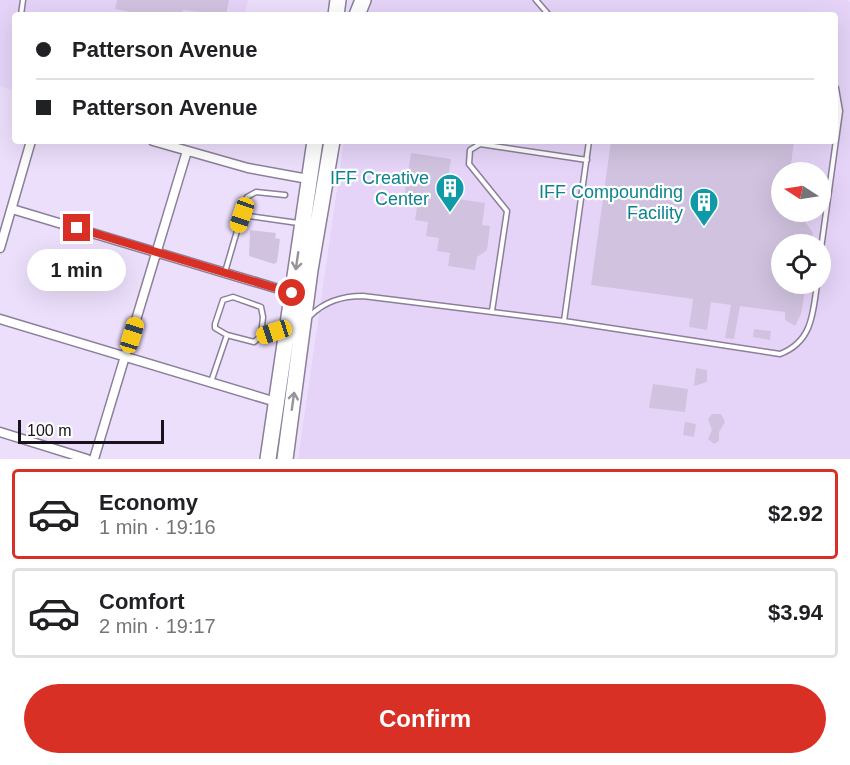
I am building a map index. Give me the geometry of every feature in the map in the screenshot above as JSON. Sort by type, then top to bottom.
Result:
[{"type":"highway","points":[[268,459],[314,144]]},
{"type":"highway","points":[[285,459],[303,323],[332,144]]},
{"type":"street","points":[[0,248],[30,144]]},
{"type":"street","points":[[163,144],[248,168],[308,179]]},
{"type":"street","points":[[94,459],[187,151]]},
{"type":"street","points":[[12,209],[292,293]]},
{"type":"street","points":[[0,319],[276,402]]},
{"type":"street","points":[[0,432],[87,459]]},
{"type":"lane","points":[[536,0],[546,12]]},
{"type":"lane","points":[[838,100],[840,111],[838,126]]},
{"type":"lane","points":[[492,312],[507,211],[470,164],[470,150],[480,144],[587,160]]},
{"type":"lane","points":[[564,321],[589,144]]},
{"type":"lane","points":[[823,234],[835,144]]},
{"type":"lane","points":[[225,272],[251,193],[285,195]]},
{"type":"lane","points":[[242,215],[302,223]]},
{"type":"lane","points":[[303,323],[315,311],[344,296],[363,296],[564,321],[780,354],[796,346],[809,330],[815,294]]},
{"type":"lane","points":[[261,336],[263,317],[261,307],[226,297],[214,324],[215,328],[227,335],[254,342],[261,336],[287,328]]},
{"type":"lane","points":[[211,382],[227,335]]},
{"type":"shaded area","points":[[0,0],[248,0],[246,12],[12,12],[12,90],[0,86]]},
{"type":"shaded area","points":[[372,0],[848,0],[850,2],[850,459],[298,459],[344,144],[838,144],[838,12],[368,12]]},
{"type":"building","points":[[117,0],[229,0],[227,12],[183,10],[183,12],[130,12],[115,9]]},
{"type":"building","name":"IFF Compounding Facility","points":[[611,144],[794,144],[791,162],[771,162],[771,222],[806,222],[813,233],[771,234],[771,294],[804,294],[801,314],[795,326],[785,320],[785,312],[740,306],[734,339],[725,338],[731,305],[711,302],[707,330],[689,327],[693,299],[591,285]]},
{"type":"building","name":"IFF Creative Center","points":[[411,153],[451,159],[447,185],[458,199],[485,203],[482,225],[490,226],[487,250],[477,257],[475,270],[448,266],[450,253],[437,251],[439,238],[426,236],[428,222],[415,220],[417,207],[403,205]]},
{"type":"building","points":[[250,230],[276,233],[275,238],[280,239],[277,262],[274,264],[249,256]]},
{"type":"building","points":[[754,329],[771,331],[770,340],[753,337]]},
{"type":"building","points":[[696,368],[707,370],[707,382],[694,386]]},
{"type":"building","points":[[653,384],[688,389],[685,412],[649,408]]},
{"type":"building","points":[[712,414],[721,414],[725,422],[719,432],[719,441],[714,444],[708,439],[712,430],[708,419]]},
{"type":"building","points":[[685,422],[696,424],[694,437],[683,435]]},
{"type":"place","name":"IFF Creative Center","points":[[450,214]]},
{"type":"place","name":"IFF Compounding Facility","points":[[704,228]]},
{"type":"route","points":[[77,228],[292,293]]}]
